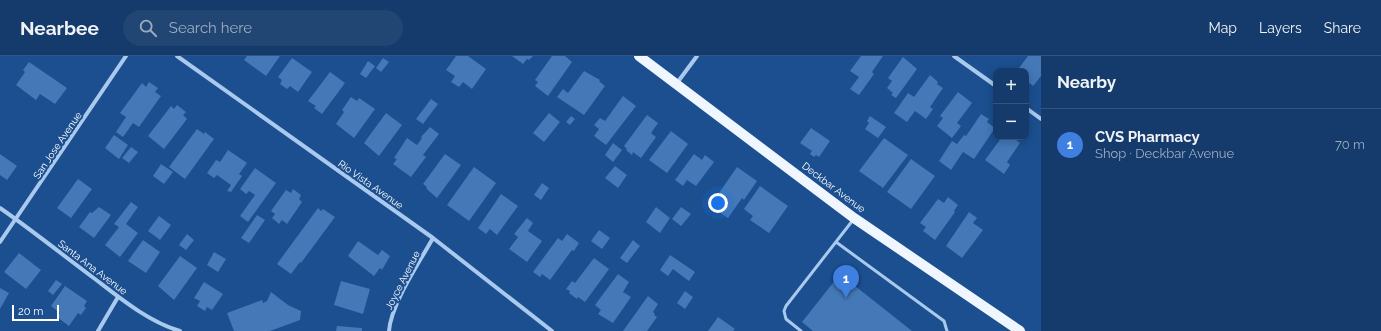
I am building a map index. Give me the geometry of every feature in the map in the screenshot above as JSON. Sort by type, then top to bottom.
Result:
[{"type":"main road","name":"Deckbar Avenue","points":[[639,56],[854,218],[1020,331]]},
{"type":"street","name":"San Jose Avenue","points":[[0,242],[126,56]]},
{"type":"street","name":"Rio Vista Avenue","points":[[176,56],[433,238],[552,331]]},
{"type":"street","points":[[677,84],[697,56]]},
{"type":"street","points":[[954,56],[993,84]]},
{"type":"street","points":[[1029,110],[1041,118]]},
{"type":"street","name":"Santa Ana Avenue","points":[[0,208],[141,313],[168,327],[180,331]]},
{"type":"street","name":"Joyce Avenue","points":[[390,331],[395,306],[433,238]]},
{"type":"street","points":[[98,331],[118,297]]},
{"type":"lane","points":[[801,331],[786,320],[784,311],[786,306],[854,218]]},
{"type":"lane","points":[[836,242],[944,321],[947,331]]},
{"type":"building","points":[[247,56],[280,56],[266,76],[244,60]]},
{"type":"building","points":[[456,56],[468,56],[486,69],[472,89],[463,82],[459,87],[451,82],[455,76],[446,70]]},
{"type":"building","points":[[512,56],[533,56],[529,60],[527,59],[523,64]]},
{"type":"building","points":[[552,56],[565,56],[572,62],[548,96],[535,86],[538,82],[535,80]]},
{"type":"building","points":[[861,56],[883,56],[872,72],[874,74],[859,95],[850,89],[859,77],[850,71]]},
{"type":"building","points":[[1028,56],[1041,56],[1041,76],[1033,86],[1029,83],[1029,68],[1019,68]]},
{"type":"building","points":[[903,57],[917,69],[896,98],[891,95],[893,93],[887,88],[892,81],[888,78]]},
{"type":"building","points":[[292,58],[312,72],[298,92],[290,86],[287,89],[280,84],[282,80],[278,77]]},
{"type":"building","points":[[383,58],[389,62],[381,72],[376,68]]},
{"type":"building","points":[[368,61],[375,66],[366,78],[360,74]]},
{"type":"building","points":[[29,62],[67,88],[55,104],[40,94],[36,100],[16,85],[25,72],[23,70]]},
{"type":"building","points":[[584,71],[600,80],[599,81],[605,86],[584,115],[557,97],[563,89],[568,93]]},
{"type":"building","points":[[330,72],[345,83],[322,114],[314,108],[316,106],[308,101]]},
{"type":"building","points":[[930,75],[938,82],[937,84],[943,88],[930,107],[933,109],[926,119],[915,111],[907,122],[894,113],[908,93],[914,97]]},
{"type":"building","points":[[149,82],[158,88],[155,92],[161,96],[139,127],[133,123],[123,137],[116,132],[126,117],[120,113],[142,83],[146,87]]},
{"type":"building","points":[[958,92],[972,103],[957,123],[961,126],[952,138],[937,126],[943,118],[940,116]]},
{"type":"building","points":[[623,96],[636,106],[606,145],[594,136],[599,129],[594,125],[600,118],[605,121]]},
{"type":"building","points":[[351,97],[357,101],[359,98],[375,109],[354,138],[336,124],[344,112],[342,110]]},
{"type":"building","points":[[431,99],[438,104],[423,124],[416,119]]},
{"type":"building","points":[[177,105],[186,112],[183,115],[187,119],[164,149],[148,136],[171,106],[174,109]]},
{"type":"building","points":[[386,113],[402,125],[379,156],[364,143]]},
{"type":"building","points":[[549,113],[560,122],[544,142],[533,133]]},
{"type":"building","points":[[981,114],[989,119],[987,122],[993,126],[993,131],[974,159],[963,152],[951,170],[939,161],[952,141],[957,144],[964,135],[966,136]]},
{"type":"building","points":[[647,115],[658,123],[651,133],[656,137],[641,158],[633,152],[632,155],[624,146]]},
{"type":"building","points":[[571,116],[575,119],[570,125],[566,122]]},
{"type":"building","points":[[870,116],[886,127],[878,138],[865,129],[869,123],[867,121]]},
{"type":"building","points":[[430,127],[439,134],[423,155],[426,157],[411,177],[393,164],[397,159],[394,158],[407,138],[417,145],[422,138],[421,137]]},
{"type":"building","points":[[811,128],[830,141],[819,157],[816,155],[814,157],[810,154],[812,151],[800,143]]},
{"type":"building","points":[[197,129],[204,134],[205,132],[214,139],[185,179],[169,167]]},
{"type":"building","points":[[671,131],[688,144],[667,173],[649,160]]},
{"type":"building","points":[[114,135],[128,145],[119,159],[105,148]]},
{"type":"building","points":[[884,138],[908,155],[883,188],[859,171]]},
{"type":"building","points":[[1000,140],[1016,140],[1020,143],[1007,162],[1010,165],[1004,174],[985,160]]},
{"type":"building","points":[[613,143],[622,150],[613,162],[605,155]]},
{"type":"building","points":[[131,147],[138,152],[129,163],[122,158]]},
{"type":"building","points":[[228,150],[247,163],[239,174],[242,176],[231,192],[227,191],[231,185],[217,175],[214,178],[207,173],[216,160],[220,162]]},
{"type":"building","points":[[0,154],[17,166],[7,180],[0,175]]},
{"type":"building","points":[[445,154],[461,165],[437,198],[423,184]]},
{"type":"building","points":[[694,154],[702,160],[705,155],[714,162],[696,186],[687,180],[683,186],[675,180]]},
{"type":"building","points":[[911,159],[935,176],[911,209],[887,192]]},
{"type":"building","points":[[161,164],[173,172],[164,184],[153,176]]},
{"type":"building","points":[[615,166],[627,175],[618,188],[605,178]]},
{"type":"building","points":[[474,167],[496,183],[469,221],[447,205]]},
{"type":"building","points":[[737,167],[757,181],[744,200],[742,198],[728,218],[710,206]]},
{"type":"building","points":[[255,168],[276,183],[248,222],[240,216],[255,195],[249,191],[246,194],[240,189]]},
{"type":"building","points":[[78,179],[92,189],[71,218],[57,208]]},
{"type":"building","points":[[542,183],[549,188],[541,200],[534,195]]},
{"type":"building","points":[[760,186],[788,206],[769,233],[750,220],[753,216],[744,209]]},
{"type":"building","points":[[293,189],[301,195],[299,199],[302,202],[287,224],[282,220],[279,224],[272,218],[275,214],[271,211],[286,190],[291,193]]},
{"type":"building","points":[[501,194],[518,206],[497,235],[490,229],[486,234],[478,228]]},
{"type":"building","points":[[948,197],[958,205],[954,211],[955,212],[935,240],[923,231],[926,227],[920,223],[938,199],[944,203]]},
{"type":"building","points":[[131,202],[138,207],[126,224],[138,233],[120,257],[105,245],[119,227],[114,224]]},
{"type":"building","points":[[99,207],[111,215],[94,238],[79,227],[90,212],[92,213]]},
{"type":"building","points":[[656,207],[670,218],[660,233],[646,222]]},
{"type":"building","points":[[681,207],[691,214],[681,226],[672,219]]},
{"type":"building","points":[[318,208],[321,211],[323,209],[335,217],[291,274],[277,264]]},
{"type":"building","points":[[969,212],[977,218],[973,223],[983,230],[962,258],[946,246]]},
{"type":"building","points":[[257,215],[265,220],[249,243],[241,238]]},
{"type":"building","points":[[159,216],[171,225],[160,240],[148,231]]},
{"type":"building","points":[[527,218],[533,223],[528,231],[542,241],[527,262],[509,249],[518,237],[514,234]]},
{"type":"building","points":[[599,230],[610,238],[602,249],[591,241]]},
{"type":"building","points":[[187,234],[194,240],[186,250],[179,245]]},
{"type":"building","points":[[567,234],[579,243],[550,280],[542,274],[540,277],[533,272],[558,238],[562,241]]},
{"type":"building","points":[[143,240],[160,252],[146,273],[128,261]]},
{"type":"building","points":[[633,240],[640,246],[627,263],[620,258]]},
{"type":"building","points":[[358,241],[378,255],[382,250],[390,256],[382,270],[380,268],[374,276],[348,256]]},
{"type":"building","points":[[214,252],[226,259],[218,272],[207,265]]},
{"type":"building","points":[[19,253],[41,270],[26,289],[4,272]]},
{"type":"building","points":[[670,255],[695,272],[689,281],[673,269],[668,276],[660,270]]},
{"type":"building","points":[[180,256],[197,268],[174,300],[158,286]]},
{"type":"building","points":[[594,258],[609,269],[585,302],[578,297],[577,299],[569,293],[570,291],[566,289],[572,281],[575,283]]},
{"type":"building","points":[[618,274],[629,282],[623,292],[631,297],[613,323],[598,314],[601,310],[595,305]]},
{"type":"building","points":[[840,274],[912,331],[813,331],[802,322]]},
{"type":"building","points":[[56,280],[62,284],[53,295],[48,291]]},
{"type":"building","points":[[341,281],[370,289],[363,314],[334,305]]},
{"type":"building","points":[[204,282],[223,294],[212,310],[207,307],[205,311],[197,306],[200,301],[194,298]]},
{"type":"building","points":[[65,286],[87,301],[84,306],[86,308],[81,315],[78,313],[69,326],[57,317],[60,313],[51,306]]},
{"type":"building","points":[[0,288],[9,293],[0,309]]},
{"type":"building","points":[[685,291],[693,297],[685,309],[677,303]]},
{"type":"building","points":[[271,292],[288,305],[301,311],[300,320],[270,331],[234,331],[227,313],[262,300],[263,303],[267,301]]},
{"type":"building","points":[[648,296],[658,304],[653,312],[657,317],[647,331],[623,331]]},
{"type":"building","points":[[718,317],[735,329],[733,331],[708,331]]},
{"type":"building","points":[[337,326],[362,328],[362,331],[336,331]]},
{"type":"place","name":"CVS Pharmacy","points":[[846,298]]}]
